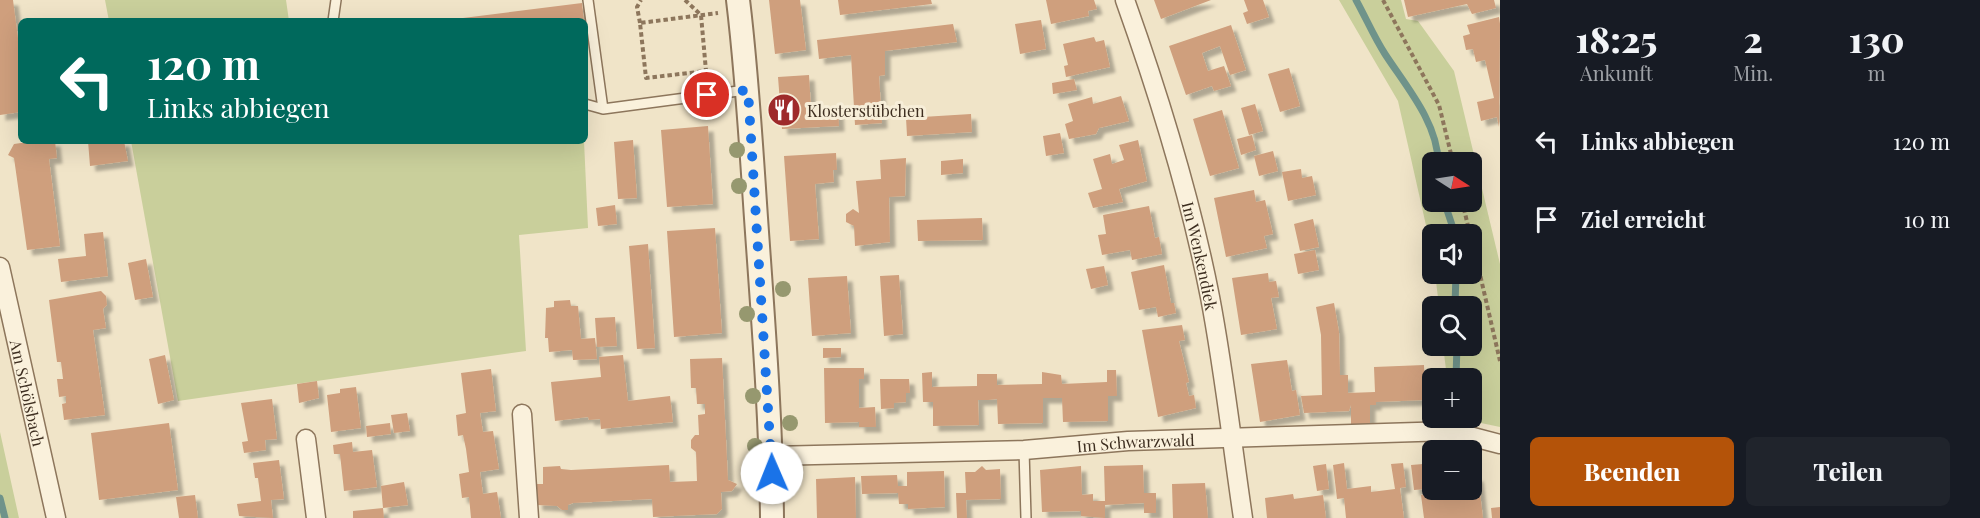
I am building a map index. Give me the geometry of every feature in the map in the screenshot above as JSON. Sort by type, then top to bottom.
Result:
[{"type":"street","points":[[738,0],[748,90],[772,456],[772,518]]},
{"type":"street","name":"Im Wenkendiek","points":[[1125,0],[1167,117],[1182,174],[1210,297],[1243,518]]},
{"type":"street","name":"Am Schölsbach","points":[[0,267],[56,518]]},
{"type":"street","points":[[522,414],[529,518]]},
{"type":"street","name":"Im Schwarzwald","points":[[772,456],[1024,450],[1128,441],[1450,431],[1500,444]]},
{"type":"street","points":[[306,439],[316,518]]},
{"type":"lane","points":[[333,18],[336,0]]},
{"type":"lane","points":[[588,0],[603,109]]},
{"type":"lane","points":[[588,105],[603,109],[748,90]]},
{"type":"lane","points":[[1024,450],[1026,518]]},
{"type":"path","points":[[641,0],[637,7],[646,78],[706,70],[700,15],[685,0]]},
{"type":"path","points":[[1383,0],[1439,105],[1451,152]]},
{"type":"path","points":[[640,22],[700,15]]},
{"type":"path","points":[[1482,283],[1500,361]]},
{"type":"green space","points":[[105,0],[286,0],[289,18],[108,18]]},
{"type":"green space","points":[[1339,0],[1401,0],[1406,19],[1418,21],[1454,71],[1473,152],[1422,152],[1422,208],[1398,101]]},
{"type":"green space","points":[[132,144],[584,144],[588,228],[519,235],[526,351],[178,401]]},
{"type":"green space","points":[[1482,188],[1500,264],[1500,427],[1482,423],[1482,368],[1446,368],[1444,356],[1482,356],[1482,296],[1438,296],[1436,284],[1482,284],[1482,224],[1426,224],[1423,212],[1482,212]]},
{"type":"green space","points":[[0,432],[19,518],[0,518]]},
{"type":"building","points":[[0,0],[13,0],[18,38],[18,112],[0,115]]},
{"type":"building","points":[[769,0],[800,0],[806,50],[775,54]]},
{"type":"building","points":[[838,0],[931,0],[932,4],[840,15]]},
{"type":"building","points":[[1046,0],[1094,0],[1097,9],[1088,11],[1089,16],[1051,24]]},
{"type":"building","points":[[1154,0],[1211,0],[1161,19]]},
{"type":"building","points":[[1244,0],[1263,0],[1269,17],[1247,24],[1243,13],[1248,11]]},
{"type":"building","points":[[1404,0],[1494,0],[1496,8],[1472,14],[1467,4],[1408,17]]},
{"type":"building","points":[[582,3],[584,18],[463,18]]},
{"type":"building","points":[[1499,17],[1499,127],[1497,117],[1481,121],[1477,102],[1494,98],[1485,60],[1476,62],[1473,49],[1466,50],[1463,36],[1470,34],[1467,25]]},
{"type":"building","points":[[1041,20],[1046,49],[1020,54],[1015,24]]},
{"type":"building","points":[[953,24],[957,42],[885,51],[885,75],[879,76],[882,123],[855,125],[851,55],[819,59],[817,40]]},
{"type":"building","points":[[1231,25],[1246,70],[1230,75],[1220,46],[1202,53],[1208,71],[1224,66],[1231,86],[1214,91],[1212,86],[1186,95],[1169,46]]},
{"type":"building","points":[[1094,37],[1096,42],[1104,40],[1110,67],[1066,77],[1064,66],[1068,65],[1063,44]]},
{"type":"building","points":[[1289,68],[1300,106],[1280,112],[1268,74]]},
{"type":"building","points":[[809,75],[811,108],[838,106],[839,126],[782,129],[778,77]]},
{"type":"building","points":[[1074,79],[1077,90],[1053,94],[1052,83]]},
{"type":"building","points":[[1121,96],[1129,121],[1099,128],[1096,134],[1069,139],[1065,124],[1073,121],[1068,104],[1092,97],[1093,104]]},
{"type":"building","points":[[1255,104],[1263,131],[1249,135],[1241,108]]},
{"type":"building","points":[[1222,110],[1239,168],[1210,176],[1193,119]]},
{"type":"building","points":[[971,114],[972,132],[907,136],[906,118]]},
{"type":"building","points":[[708,126],[713,204],[667,207],[661,130]]},
{"type":"building","points":[[1060,133],[1064,153],[1046,156],[1043,136]]},
{"type":"building","points":[[1252,135],[1256,150],[1241,155],[1237,139]]},
{"type":"building","points":[[633,140],[637,198],[618,199],[614,142]]},
{"type":"building","points":[[1138,140],[1147,181],[1119,189],[1123,202],[1093,208],[1088,193],[1102,189],[1093,159],[1110,154],[1112,164],[1124,160],[1119,145]]},
{"type":"building","points":[[14,144],[55,144],[57,158],[49,159],[60,246],[27,250],[14,158],[8,155]]},
{"type":"building","points":[[88,144],[125,144],[128,161],[90,166]]},
{"type":"building","points":[[1273,151],[1278,171],[1259,176],[1254,156]]},
{"type":"building","points":[[836,153],[837,170],[833,170],[834,182],[815,184],[819,239],[790,241],[784,156]]},
{"type":"building","points":[[906,158],[905,196],[889,197],[890,242],[855,246],[854,226],[846,222],[846,214],[853,209],[859,213],[856,181],[881,179],[880,160]]},
{"type":"building","points":[[963,159],[963,173],[941,175],[941,161]]},
{"type":"building","points":[[1301,169],[1302,178],[1312,176],[1316,195],[1288,201],[1282,172]]},
{"type":"building","points":[[1254,190],[1256,202],[1265,200],[1273,234],[1264,236],[1267,248],[1226,257],[1214,198]]},
{"type":"building","points":[[615,205],[617,224],[598,226],[596,208]]},
{"type":"building","points":[[1149,206],[1155,238],[1159,237],[1162,254],[1132,260],[1130,250],[1102,255],[1098,235],[1106,234],[1103,215]]},
{"type":"building","points":[[982,218],[983,240],[918,241],[917,220]]},
{"type":"building","points":[[1313,219],[1319,247],[1300,251],[1294,224]]},
{"type":"building","points":[[715,228],[722,333],[674,337],[667,231]]},
{"type":"building","points":[[103,232],[108,276],[61,282],[58,259],[86,256],[84,234]]},
{"type":"building","points":[[648,244],[655,348],[637,349],[629,246]]},
{"type":"building","points":[[1315,250],[1319,270],[1298,274],[1294,254]]},
{"type":"building","points":[[146,259],[153,297],[135,300],[128,263]]},
{"type":"building","points":[[1164,265],[1171,303],[1174,303],[1176,313],[1158,317],[1156,307],[1139,310],[1131,272]]},
{"type":"building","points":[[1104,266],[1108,285],[1091,289],[1086,269]]},
{"type":"building","points":[[1268,273],[1269,282],[1276,281],[1279,297],[1271,298],[1277,329],[1241,335],[1232,278]]},
{"type":"building","points":[[899,275],[903,334],[884,336],[880,276]]},
{"type":"building","points":[[847,276],[851,333],[812,336],[808,278]]},
{"type":"building","points":[[101,291],[106,296],[107,305],[103,309],[106,328],[93,330],[105,415],[64,420],[62,404],[66,403],[66,396],[59,397],[57,379],[63,379],[61,362],[57,362],[49,300]]},
{"type":"building","points":[[570,300],[571,306],[578,306],[581,339],[595,338],[597,359],[573,360],[572,350],[549,352],[548,338],[545,338],[546,308],[554,307],[554,301]]},
{"type":"building","points":[[1334,303],[1339,332],[1340,375],[1348,375],[1348,393],[1375,392],[1374,367],[1424,365],[1422,368],[1422,400],[1376,402],[1376,405],[1370,405],[1370,425],[1351,426],[1351,405],[1349,411],[1304,413],[1301,396],[1322,395],[1321,335],[1316,307]]},
{"type":"building","points":[[615,317],[617,346],[597,347],[595,318]]},
{"type":"building","points":[[1182,325],[1185,340],[1179,341],[1189,382],[1186,383],[1189,396],[1194,395],[1196,408],[1158,417],[1142,330]]},
{"type":"building","points":[[823,348],[841,348],[841,357],[823,358]]},
{"type":"building","points":[[165,355],[174,400],[158,404],[149,359]]},
{"type":"building","points":[[623,355],[628,401],[670,396],[673,422],[601,429],[600,419],[589,420],[588,417],[555,421],[551,382],[601,377],[599,357]]},
{"type":"building","points":[[722,358],[728,480],[737,484],[732,491],[721,492],[722,509],[717,514],[653,517],[652,499],[573,503],[568,505],[568,510],[562,510],[557,506],[537,505],[536,484],[543,484],[543,467],[560,466],[561,469],[571,470],[669,465],[670,482],[697,481],[696,452],[691,448],[691,440],[695,435],[699,435],[698,415],[705,414],[705,404],[697,404],[696,388],[691,388],[690,359]]},
{"type":"building","points":[[1287,360],[1292,391],[1296,390],[1300,415],[1260,422],[1251,364]]},
{"type":"building","points":[[824,368],[864,368],[864,379],[859,379],[859,408],[875,407],[876,427],[859,427],[859,422],[825,423]]},
{"type":"building","points":[[491,369],[496,411],[480,413],[483,432],[493,431],[499,469],[480,472],[483,494],[497,492],[501,518],[471,518],[469,497],[462,498],[459,474],[469,472],[463,435],[458,436],[456,415],[466,413],[461,373]]},
{"type":"building","points":[[1107,370],[1116,370],[1117,396],[1108,396],[1108,421],[1063,422],[1062,398],[1043,398],[1043,423],[998,424],[997,399],[978,400],[979,425],[933,426],[933,402],[923,402],[922,373],[932,372],[932,387],[977,386],[977,374],[997,374],[997,385],[1042,384],[1042,372],[1061,375],[1062,384],[1107,382]]},
{"type":"building","points":[[880,379],[909,379],[910,393],[906,393],[906,402],[894,403],[894,408],[881,409]]},
{"type":"building","points":[[317,381],[319,398],[299,403],[297,384]]},
{"type":"building","points":[[356,387],[361,428],[331,432],[327,395],[340,393],[340,389]]},
{"type":"building","points":[[272,399],[277,439],[265,440],[266,450],[244,453],[242,442],[248,441],[241,403]]},
{"type":"building","points":[[407,413],[410,431],[394,433],[391,415]]},
{"type":"building","points":[[169,423],[178,490],[99,500],[91,433]]},
{"type":"building","points":[[390,423],[391,434],[367,437],[366,426]]},
{"type":"building","points":[[352,442],[353,452],[372,450],[377,487],[344,491],[340,454],[334,454],[333,445]]},
{"type":"building","points":[[279,460],[284,499],[271,500],[273,518],[239,516],[237,504],[261,501],[258,478],[255,478],[253,463]]},
{"type":"building","points":[[1344,463],[1347,489],[1371,486],[1371,492],[1395,489],[1391,464],[1403,463],[1406,487],[1400,488],[1404,518],[1346,518],[1344,498],[1337,499],[1333,465]]},
{"type":"building","points":[[1326,464],[1329,489],[1317,491],[1313,466]]},
{"type":"building","points":[[1422,464],[1422,489],[1414,490],[1411,465]]},
{"type":"building","points":[[1143,465],[1144,493],[1156,493],[1156,513],[1144,513],[1144,503],[1105,505],[1105,518],[1081,516],[1081,511],[1042,512],[1040,470],[1081,466],[1082,495],[1093,494],[1093,501],[1105,501],[1104,466]]},
{"type":"building","points":[[982,466],[986,470],[1000,469],[1001,499],[966,500],[967,518],[957,518],[956,493],[966,493],[965,472],[975,472]]},
{"type":"building","points":[[944,471],[945,507],[908,509],[908,504],[899,504],[898,493],[862,494],[861,476],[897,475],[898,486],[907,486],[907,472]]},
{"type":"building","points":[[855,477],[856,518],[817,518],[816,479]]},
{"type":"building","points":[[404,482],[408,505],[383,508],[381,486]]},
{"type":"building","points":[[1205,483],[1208,518],[1173,518],[1172,484]]},
{"type":"building","points":[[1293,494],[1294,499],[1323,495],[1326,518],[1267,518],[1265,498]]},
{"type":"building","points":[[195,495],[198,518],[179,518],[176,497]]},
{"type":"building","points":[[1421,495],[1422,500],[1481,500],[1483,518],[1424,518]]},
{"type":"building","points":[[1500,507],[1500,518],[1492,518],[1491,508]]},
{"type":"building","points":[[383,508],[384,518],[353,518],[353,511]]},
{"type":"waterway","points":[[1356,0],[1381,48],[1427,119],[1437,152]]},
{"type":"waterway","points":[[1448,212],[1452,224]]},
{"type":"waterway","points":[[1455,296],[1456,284]]},
{"type":"waterway","points":[[1456,368],[1457,356]]},
{"type":"waterway","points":[[0,498],[5,518]]},
{"type":"place","name":"Klosterstübchen","points":[[784,110]]},
{"type":"route","points":[[707,95],[748,90],[772,473]]}]
